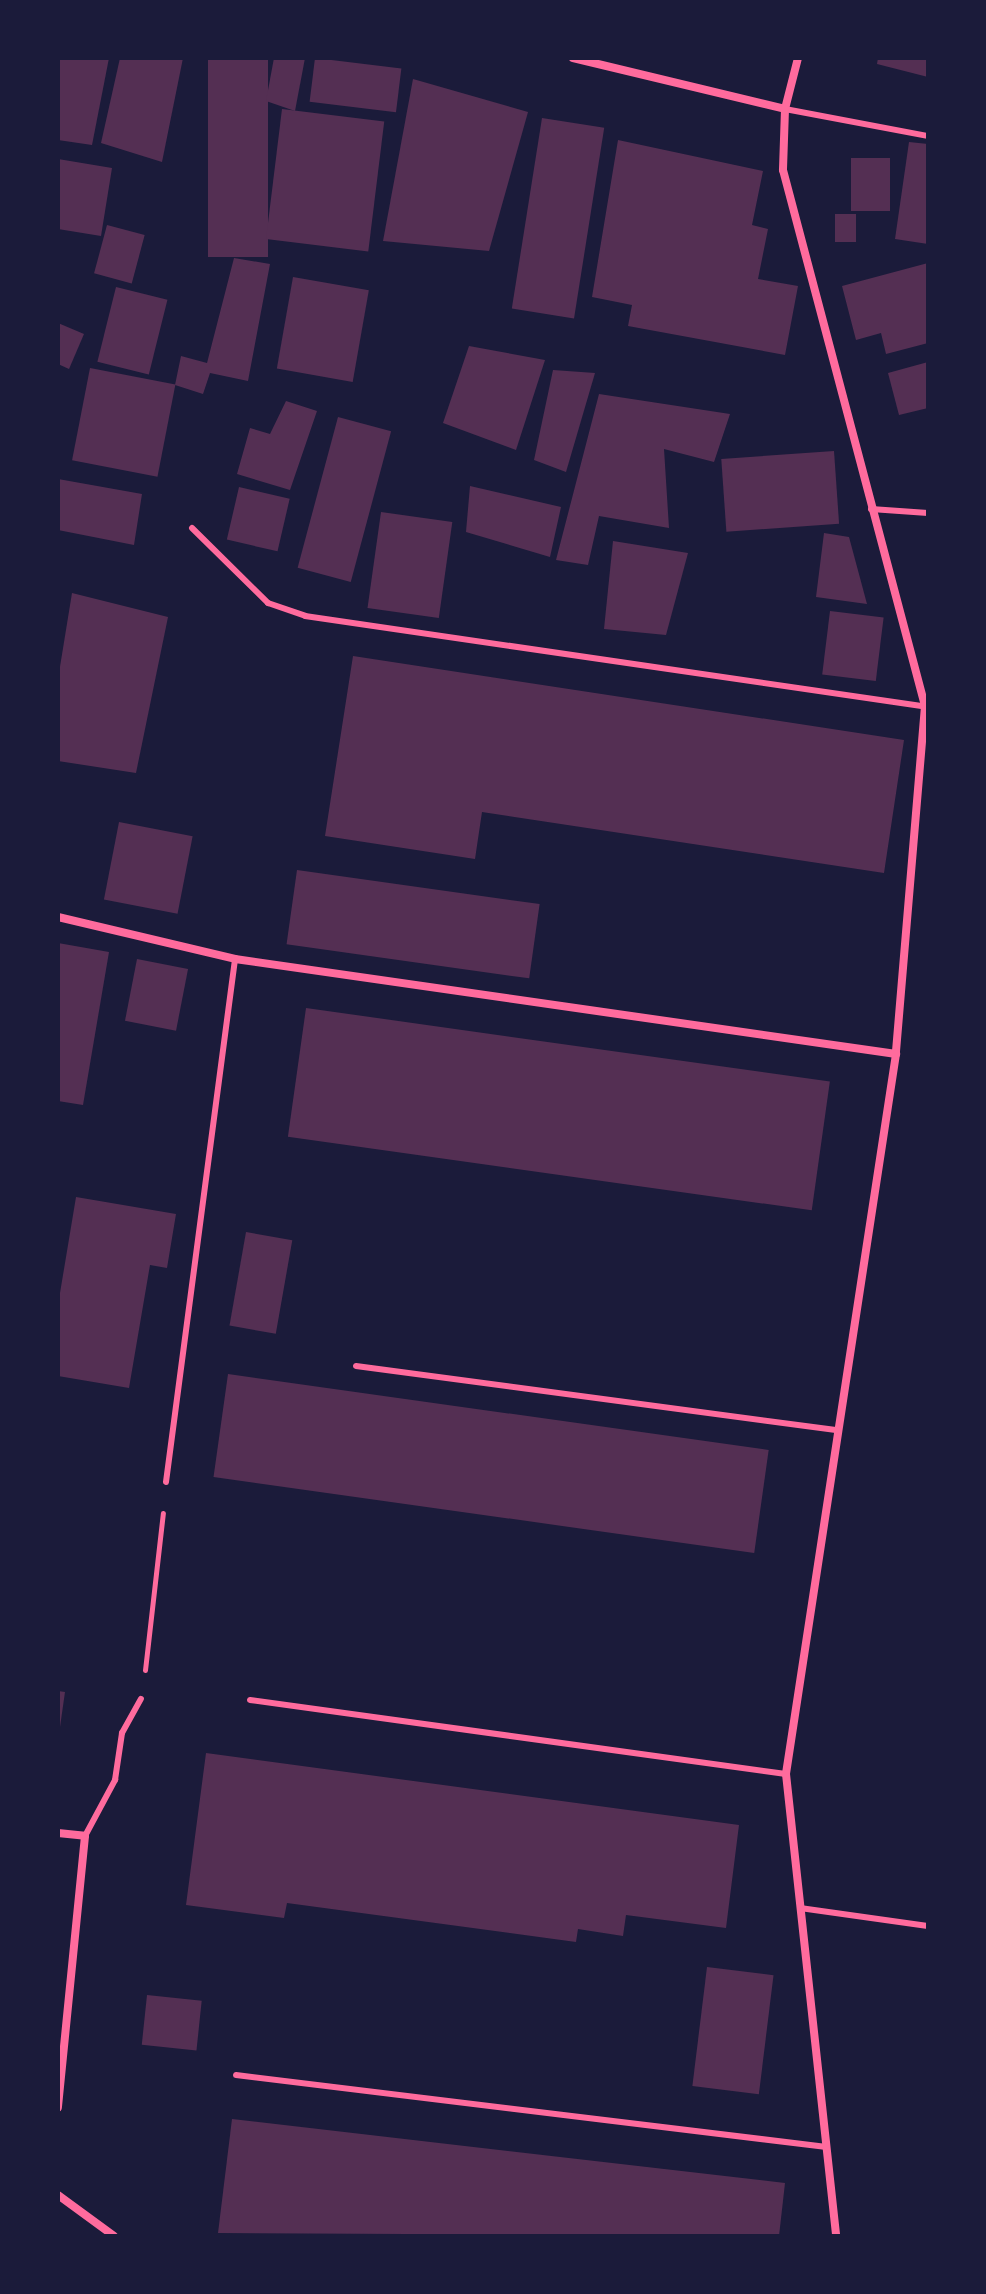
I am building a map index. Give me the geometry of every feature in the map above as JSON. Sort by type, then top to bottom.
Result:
[{"type":"street","points":[[573,58],[785,109]]},
{"type":"street","points":[[798,58],[785,109],[783,170],[926,707],[896,1054],[786,1774],[836,2236]]},
{"type":"street","points":[[58,917],[235,959],[896,1054]]},
{"type":"street","points":[[58,1833],[85,1836],[58,2108]]},
{"type":"street","points":[[58,2195],[114,2236]]},
{"type":"lane","points":[[785,109],[928,136]]},
{"type":"lane","points":[[871,509],[928,513]]},
{"type":"lane","points":[[192,528],[268,603],[305,616],[926,707]]},
{"type":"lane","points":[[166,1482],[235,959]]},
{"type":"lane","points":[[356,1366],[838,1430]]},
{"type":"lane","points":[[85,1836],[115,1780],[122,1733],[141,1699]]},
{"type":"lane","points":[[250,1700],[786,1774]]},
{"type":"lane","points":[[800,1908],[928,1926]]},
{"type":"lane","points":[[236,2075],[827,2147]]},
{"type":"path","points":[[141,1699],[166,1482]]},
{"type":"building","points":[[58,58],[109,58],[92,145],[58,140]]},
{"type":"building","points":[[120,58],[183,58],[162,162],[101,143]]},
{"type":"building","points":[[208,58],[268,58],[268,257],[208,257]]},
{"type":"building","points":[[274,58],[305,58],[295,111],[266,101]]},
{"type":"building","points":[[315,58],[401,69],[396,112],[310,102]]},
{"type":"building","points":[[878,58],[928,58],[928,77],[877,64]]},
{"type":"building","points":[[413,79],[528,112],[489,251],[383,241]]},
{"type":"building","points":[[282,109],[384,122],[368,252],[266,239]]},
{"type":"building","points":[[542,118],[604,128],[574,318],[512,309]]},
{"type":"building","points":[[618,140],[763,171],[752,225],[768,229],[758,279],[798,286],[785,355],[628,326],[632,305],[592,297]]},
{"type":"building","points":[[909,142],[928,144],[928,244],[895,239]]},
{"type":"building","points":[[851,158],[890,158],[890,211],[851,211]]},
{"type":"building","points":[[58,159],[112,168],[101,236],[58,229]]},
{"type":"building","points":[[835,214],[856,214],[856,242],[835,242]]},
{"type":"building","points":[[107,225],[145,235],[132,283],[94,273]]},
{"type":"building","points":[[234,258],[270,264],[248,381],[210,373],[203,394],[175,385],[181,356],[207,363]]},
{"type":"building","points":[[928,263],[928,343],[886,354],[881,333],[856,340],[842,286]]},
{"type":"building","points":[[293,277],[369,290],[353,382],[277,369]]},
{"type":"building","points":[[116,287],[167,300],[149,375],[97,362]]},
{"type":"building","points":[[58,323],[84,334],[69,369],[58,364]]},
{"type":"building","points":[[469,346],[545,360],[516,450],[443,423]]},
{"type":"building","points":[[928,362],[928,408],[899,415],[888,373]]},
{"type":"building","points":[[90,368],[175,385],[157,477],[72,460]]},
{"type":"building","points":[[553,370],[595,373],[566,472],[534,460]]},
{"type":"building","points":[[599,394],[730,414],[714,462],[664,449],[669,528],[599,516],[588,565],[556,560]]},
{"type":"building","points":[[286,401],[317,411],[290,490],[237,474],[250,428],[270,434]]},
{"type":"building","points":[[338,417],[391,431],[351,582],[298,568]]},
{"type":"building","points":[[834,451],[839,524],[726,532],[721,459]]},
{"type":"building","points":[[58,479],[142,494],[134,545],[58,530]]},
{"type":"building","points":[[470,486],[561,507],[550,557],[466,532]]},
{"type":"building","points":[[239,487],[290,499],[278,551],[227,540]]},
{"type":"building","points":[[381,512],[452,522],[439,618],[368,608]]},
{"type":"building","points":[[824,533],[849,537],[867,604],[816,597]]},
{"type":"building","points":[[613,541],[688,553],[666,635],[604,629]]},
{"type":"building","points":[[72,593],[168,617],[136,773],[58,761],[58,679]]},
{"type":"building","points":[[830,611],[884,618],[876,681],[822,675]]},
{"type":"building","points":[[353,656],[904,740],[884,873],[482,812],[475,859],[325,836]]},
{"type":"building","points":[[119,822],[193,836],[178,914],[104,900]]},
{"type":"building","points":[[297,870],[540,904],[529,978],[287,944]]},
{"type":"building","points":[[58,943],[109,952],[83,1105],[58,1101]]},
{"type":"building","points":[[137,959],[188,969],[176,1031],[125,1021]]},
{"type":"building","points":[[306,1008],[830,1082],[812,1210],[288,1137]]},
{"type":"building","points":[[76,1197],[176,1214],[167,1268],[150,1265],[129,1388],[58,1376],[58,1305]]},
{"type":"building","points":[[246,1232],[292,1240],[276,1334],[230,1326]]},
{"type":"building","points":[[228,1374],[769,1450],[754,1553],[214,1477]]},
{"type":"building","points":[[58,1691],[65,1692],[60,1727],[58,1727]]},
{"type":"building","points":[[206,1753],[739,1825],[726,1928],[626,1915],[623,1936],[578,1929],[576,1942],[287,1903],[284,1918],[186,1905]]},
{"type":"building","points":[[707,1967],[774,1975],[759,2094],[692,2086]]},
{"type":"building","points":[[147,1995],[202,2001],[196,2050],[142,2045]]},
{"type":"building","points":[[232,2119],[785,2183],[779,2236],[218,2233]]}]
